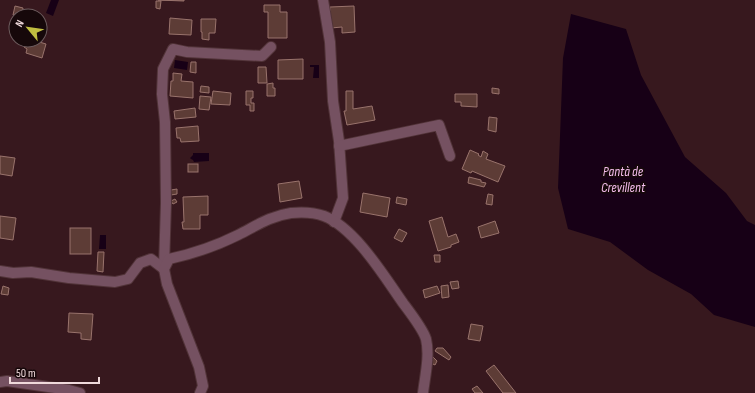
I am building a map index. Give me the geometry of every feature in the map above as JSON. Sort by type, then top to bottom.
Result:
[{"type":"lane","points":[[323,0],[330,42],[333,101],[340,146],[343,198],[334,222]]},
{"type":"lane","points":[[200,393],[204,386],[199,367],[167,284],[164,268],[166,203],[165,122],[162,94],[163,69],[173,49],[187,52],[262,56],[271,47]]},
{"type":"lane","points":[[340,146],[439,126],[450,156]]},
{"type":"lane","points":[[164,268],[169,259],[186,256],[218,244],[275,216],[292,213],[311,213],[324,216],[345,229],[382,271],[426,337],[428,352],[423,393]]},
{"type":"lane","points":[[0,271],[13,273],[31,272],[69,278],[115,282],[128,278],[140,263],[152,259],[164,268]]},
{"type":"lane","points":[[0,382],[7,381],[26,383],[80,393]]},
{"type":"water","points":[[51,0],[59,0],[53,16],[48,14],[48,8]]},
{"type":"water","name":"Pantà de Crevillent","points":[[571,14],[626,29],[641,75],[685,157],[726,193],[747,221],[755,225],[755,327],[714,315],[691,294],[648,270],[610,242],[568,229],[558,188],[563,58]]},
{"type":"water","points":[[175,60],[188,62],[187,70],[174,68]]},
{"type":"water","points":[[310,65],[319,65],[319,78],[313,78],[314,67],[310,67]]},
{"type":"water","points":[[193,153],[209,153],[209,161],[194,162],[190,158]]},
{"type":"water","points":[[100,235],[106,235],[106,249],[99,249]]},
{"type":"building","points":[[158,0],[184,0],[184,1]]},
{"type":"building","points":[[156,1],[161,1],[160,9],[156,8]]},
{"type":"building","points":[[264,5],[280,5],[280,12],[287,12],[287,38],[268,38],[268,12],[264,12]]},
{"type":"building","points":[[354,6],[355,32],[342,33],[342,27],[331,28],[330,7]]},
{"type":"building","points":[[170,18],[192,20],[191,35],[169,34]]},
{"type":"building","points":[[201,19],[216,19],[215,33],[209,33],[209,40],[202,39]]},
{"type":"building","points":[[26,48],[45,48],[42,58],[26,53],[27,49]]},
{"type":"building","points":[[303,59],[303,79],[278,79],[278,60]]},
{"type":"building","points":[[191,62],[196,62],[196,73],[190,72]]},
{"type":"building","points":[[258,67],[266,67],[267,83],[258,83]]},
{"type":"building","points":[[173,73],[182,74],[181,81],[193,82],[193,98],[170,96]]},
{"type":"building","points":[[273,83],[273,88],[275,88],[275,96],[267,96],[267,84]]},
{"type":"building","points":[[201,86],[209,87],[209,93],[200,92]]},
{"type":"building","points":[[492,88],[499,89],[499,94],[492,93]]},
{"type":"building","points":[[213,91],[231,93],[230,105],[211,104]]},
{"type":"building","points":[[246,91],[253,91],[251,103],[254,103],[254,111],[250,111],[250,105],[246,105]]},
{"type":"building","points":[[346,91],[353,91],[353,109],[372,106],[375,120],[347,125],[344,111],[346,111]]},
{"type":"building","points":[[455,94],[477,94],[477,107],[461,106],[461,102],[455,102]]},
{"type":"building","points":[[200,96],[211,97],[209,110],[199,109]]},
{"type":"building","points":[[195,108],[196,117],[175,119],[174,111]]},
{"type":"building","points":[[489,117],[497,118],[496,132],[488,130]]},
{"type":"building","points":[[198,126],[199,141],[181,142],[180,138],[177,138],[176,128]]},
{"type":"building","points":[[470,150],[479,154],[478,155],[481,157],[483,151],[488,154],[486,159],[505,166],[498,182],[472,171],[471,173],[462,169]]},
{"type":"building","points":[[0,156],[15,158],[12,176],[0,174]]},
{"type":"building","points":[[188,164],[198,164],[198,172],[188,172]]},
{"type":"building","points":[[469,177],[486,183],[484,187],[468,183]]},
{"type":"building","points":[[299,181],[302,198],[280,202],[278,184]]},
{"type":"building","points":[[177,189],[177,194],[171,195],[171,190]]},
{"type":"building","points":[[363,193],[390,198],[387,217],[360,212]]},
{"type":"building","points":[[488,194],[493,195],[492,205],[486,204]]},
{"type":"building","points":[[208,196],[208,215],[200,215],[200,229],[183,229],[183,197]]},
{"type":"building","points":[[397,197],[407,199],[406,205],[396,203]]},
{"type":"building","points":[[175,199],[177,202],[173,204],[171,201]]},
{"type":"building","points":[[0,216],[16,218],[13,240],[0,238]]},
{"type":"building","points":[[442,217],[448,237],[456,234],[459,242],[451,245],[451,247],[438,251],[429,221]]},
{"type":"building","points":[[495,221],[499,233],[481,238],[478,227]]},
{"type":"building","points":[[70,228],[91,228],[91,254],[70,254]]},
{"type":"building","points":[[399,229],[407,233],[402,242],[394,238]]},
{"type":"building","points":[[98,252],[104,252],[103,272],[97,271]]},
{"type":"building","points":[[434,255],[440,255],[440,262],[435,262]]},
{"type":"building","points":[[458,281],[459,288],[452,289],[450,282]]},
{"type":"building","points":[[448,285],[449,297],[442,298],[441,286]]},
{"type":"building","points":[[3,286],[9,288],[8,295],[1,294]]},
{"type":"building","points":[[437,286],[440,293],[425,298],[423,290]]},
{"type":"building","points":[[69,313],[93,314],[91,340],[81,339],[81,333],[68,332]]},
{"type":"building","points":[[471,324],[483,326],[480,341],[468,339]]},
{"type":"building","points":[[437,348],[443,348],[451,357],[449,360],[435,351]]},
{"type":"building","points":[[433,357],[437,361],[435,365],[431,363],[431,359]]},
{"type":"building","points":[[494,365],[516,393],[503,393],[486,371]]},
{"type":"building","points":[[477,386],[483,393],[475,393],[472,389]]}]
